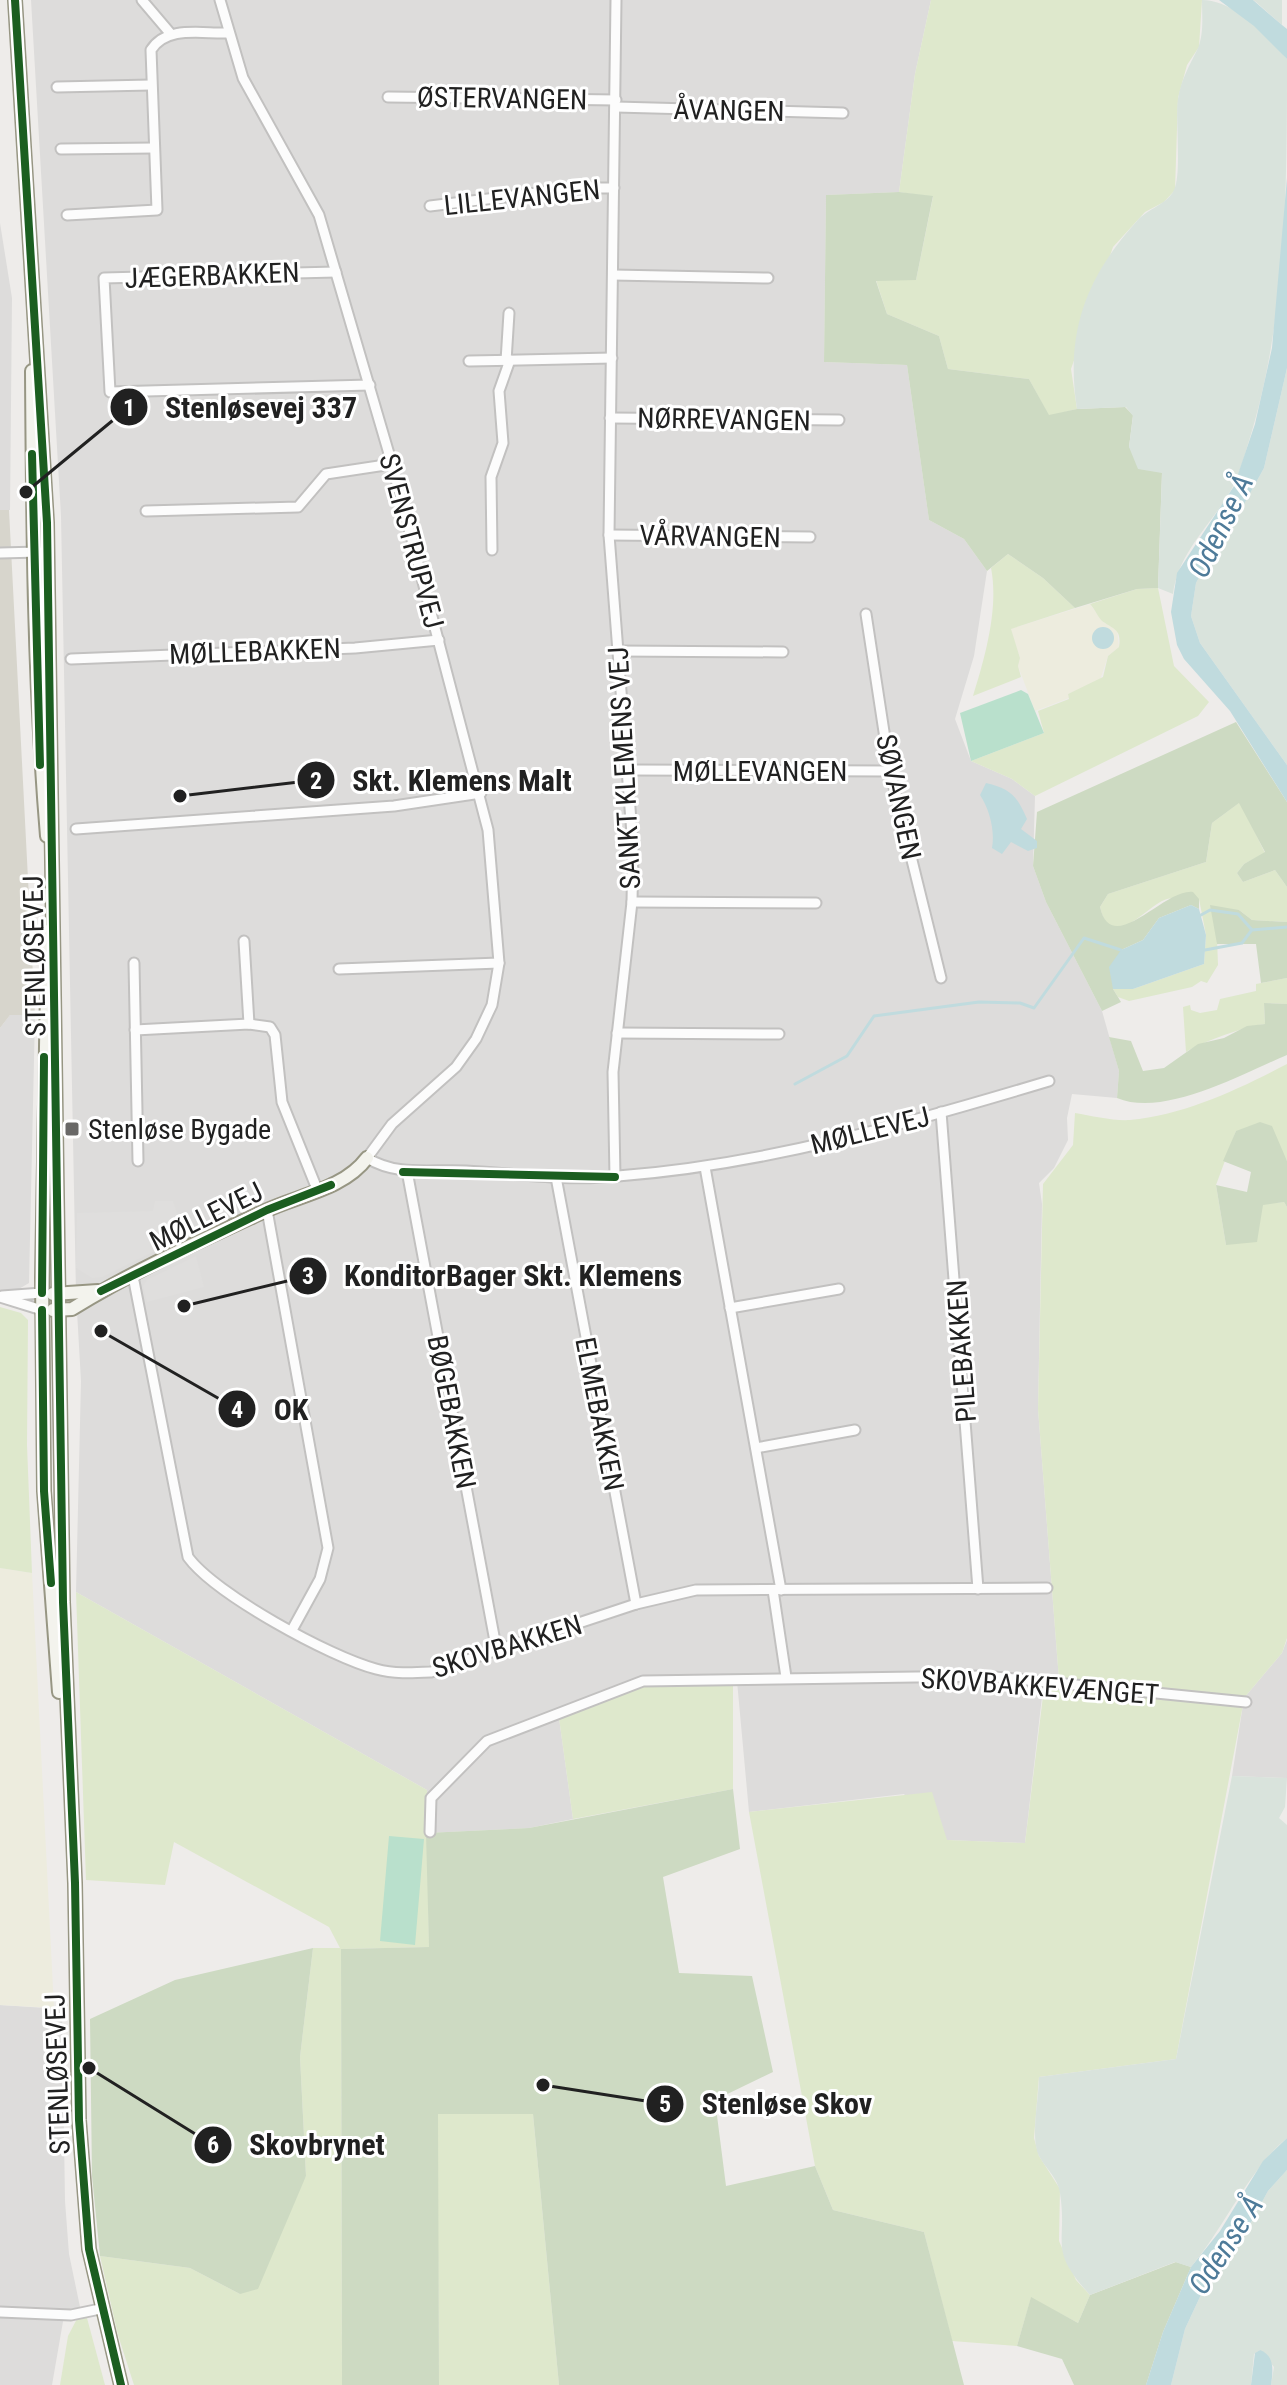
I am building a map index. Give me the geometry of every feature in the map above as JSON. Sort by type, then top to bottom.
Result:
[{"type":"street","name":"STENLØSEVEJ","points":[[15,0],[35,346],[32,552],[37,732],[48,878],[42,1293],[44,1491],[61,1724],[68,1758]]},
{"type":"street","points":[[142,0],[170,33]]},
{"type":"street","name":"SVENSTRUPVEJ","points":[[220,0],[243,78],[319,215],[392,464],[481,793],[488,830],[499,963],[492,1005],[476,1039],[456,1067],[392,1124],[367,1158]]},
{"type":"street","name":"SANKT KLEMENS VEJ","points":[[615,1177],[613,1072],[632,902],[630,770],[609,535],[616,0]]},
{"type":"street","points":[[67,215],[157,210],[151,50],[158,39],[170,33],[228,33]]},
{"type":"street","points":[[57,87],[151,85]]},
{"type":"street","name":"ØSTERVANGEN","points":[[388,97],[616,103]]},
{"type":"street","name":"ÅVANGEN","points":[[616,103],[843,113]]},
{"type":"street","points":[[61,149],[154,148]]},
{"type":"street","name":"LILLEVANGEN","points":[[430,206],[578,188],[614,188]]},
{"type":"street","name":"JÆGERBAKKEN","points":[[336,272],[104,278],[110,392],[370,385]]},
{"type":"street","points":[[613,275],[768,278]]},
{"type":"street","points":[[492,550],[491,477],[503,443],[499,391],[508,360],[509,313]]},
{"type":"street","name":"STENLØSEVEJ","points":[[35,346],[39,370],[47,552],[54,847],[58,1310],[79,2134],[89,2249],[100,2309],[121,2385]]},
{"type":"street","points":[[469,361],[612,358]]},
{"type":"street","name":"NØRREVANGEN","points":[[610,418],[839,420]]},
{"type":"street","points":[[146,511],[298,507],[326,474],[392,464]]},
{"type":"street","name":"VÅRVANGEN","points":[[609,535],[810,537]]},
{"type":"street","points":[[0,553],[47,552]]},
{"type":"street","name":"SØVANGEN","points":[[866,614],[890,771],[941,978]]},
{"type":"street","name":"MØLLEBAKKEN","points":[[71,659],[355,648],[439,640]]},
{"type":"street","points":[[618,651],[783,652]]},
{"type":"street","name":"MØLLEVANGEN","points":[[630,770],[890,771]]},
{"type":"street","points":[[76,829],[394,806],[481,793]]},
{"type":"street","points":[[632,902],[816,903]]},
{"type":"street","points":[[244,941],[249,1024]]},
{"type":"street","points":[[134,963],[138,1161]]},
{"type":"street","points":[[339,969],[499,963]]},
{"type":"street","points":[[135,1030],[249,1024],[270,1027],[275,1035],[282,1102],[317,1189]]},
{"type":"street","points":[[617,1033],[779,1034]]},
{"type":"street","name":"MØLLEVEJ","points":[[42,1310],[72,1309],[101,1291],[267,1210],[357,1172],[367,1158],[392,1171],[556,1177],[615,1177],[705,1167],[941,1112],[1049,1081]]},
{"type":"street","name":"PILEBAKKEN","points":[[941,1112],[978,1589]]},
{"type":"street","points":[[705,1167],[756,1448],[786,1677]]},
{"type":"street","name":"BØGEBAKKEN","points":[[407,1171],[497,1652]]},
{"type":"street","name":"ELMEBAKKEN","points":[[556,1177],[636,1604]]},
{"type":"street","points":[[267,1210],[328,1548],[320,1579],[292,1630]]},
{"type":"street","name":"SKOVBAKKEN","points":[[133,1276],[188,1557],[200,1573],[223,1591],[352,1662],[403,1674],[446,1668],[636,1604],[696,1590],[1047,1588]]},
{"type":"street","points":[[730,1308],[839,1289]]},
{"type":"street","name":"MØLLEVEJ","points":[[42,1293],[101,1291]]},
{"type":"street","points":[[0,1297],[42,1293]]},
{"type":"street","points":[[0,1297],[42,1310]]},
{"type":"street","points":[[756,1448],[855,1430]]},
{"type":"street","name":"SKOVBAKKEVÆNGET","points":[[430,1832],[431,1798],[487,1741],[643,1681],[985,1676],[1246,1702]]},
{"type":"street","points":[[0,2312],[71,2315],[100,2309]]},
{"type":"shaded area","points":[[31,0],[931,0],[915,74],[899,192],[826,195],[824,362],[907,365],[929,520],[964,539],[987,571],[974,656],[955,719],[971,761],[1012,779],[1035,796],[1033,866],[1046,902],[1102,1011],[1119,1071],[1117,1098],[1072,1094],[1067,1118],[1068,1140],[1054,1168],[1039,1183],[1042,1204],[1038,1409],[1059,1680],[1058,1688],[1043,1688],[1025,1843],[946,1840],[904,1794],[749,1812],[737,1681],[559,1718],[573,1819],[529,1828],[426,1833],[427,1790],[76,1592],[81,1381],[76,1294],[61,516]]},
{"type":"shaded area","points":[[1202,0],[1226,6],[1238,13],[1260,30],[1287,59],[1285,205],[1271,350],[1248,444],[1235,483],[1187,554],[1173,594],[1158,588],[1162,473],[1138,469],[1129,447],[1133,416],[1126,407],[1077,409],[1074,355],[1083,308],[1104,263],[1137,221],[1167,199],[1174,190],[1178,172],[1178,99],[1200,43]]},
{"type":"shaded area","points":[[1253,0],[1282,0],[1282,25],[1256,2]]},
{"type":"shaded area","points":[[0,223],[12,298],[10,510],[0,510]]},
{"type":"shaded area","points":[[1287,368],[1287,765],[1200,643],[1191,616],[1196,583],[1233,515],[1243,506],[1264,468]]},
{"type":"shaded area","points":[[0,510],[9,510],[35,1015],[10,1015],[0,1028]]},
{"type":"shaded area","points":[[1090,604],[1103,622],[1117,629],[1119,647],[1108,656],[1100,680],[1068,694],[1069,698],[1035,711],[1018,666],[1020,657],[1010,629]]},
{"type":"shaded area","points":[[10,1015],[35,1015],[29,1283],[0,1300],[0,1028]]},
{"type":"shaded area","points":[[155,1201],[173,1201],[185,1236],[102,1277],[92,1278],[76,1268],[77,1213],[153,1211]]},
{"type":"shaded area","points":[[196,1256],[204,1287],[147,1302],[143,1286],[147,1280]]},
{"type":"shaded area","points":[[0,1568],[32,1573],[54,2008],[0,2005]]},
{"type":"shaded area","points":[[1287,1640],[1287,1778],[1232,1776],[1244,1698],[1282,1653]]},
{"type":"shaded area","points":[[1232,1776],[1287,1778],[1285,1807],[1279,1818],[1287,1825],[1287,2138],[1261,2165],[1191,2267],[1175,2262],[1090,2295],[1068,2267],[1062,2246],[1059,2188],[1036,2148],[1039,2077],[1176,2059]]},
{"type":"shaded area","points":[[0,2005],[62,2009],[65,2201],[69,2254],[80,2307],[65,2310],[52,2385],[0,2385]]},
{"type":"shaded area","points":[[1287,2170],[1287,2385],[1271,2385],[1274,2367],[1260,2350],[1254,2354],[1251,2385],[1171,2385],[1185,2329],[1206,2284],[1249,2226],[1268,2191]]},
{"type":"green space","points":[[931,0],[1202,0],[1199,47],[1187,65],[1178,98],[1175,190],[1164,202],[1145,212],[1113,247],[1071,369],[1077,409],[1049,416],[1029,379],[948,369],[939,336],[887,314],[876,280],[916,280],[933,197],[899,192],[915,74]]},
{"type":"green space","points":[[899,192],[933,196],[916,280],[876,281],[887,314],[939,336],[948,369],[1029,379],[1049,415],[1077,409],[1125,407],[1133,415],[1129,447],[1162,473],[1158,588],[1137,589],[1075,608],[1043,578],[1008,554],[987,571],[964,539],[929,520],[907,365],[824,362],[826,195]]},
{"type":"green space","points":[[1008,554],[1043,578],[1075,608],[1011,629],[1020,658],[1018,666],[1021,677],[973,696],[992,616],[991,568]]},
{"type":"green space","points":[[1158,588],[1174,666],[1209,702],[1198,716],[1035,796],[1012,779],[971,761],[1044,733],[1038,711],[1069,699],[1068,694],[1103,677],[1108,656],[1119,647],[1119,636],[1116,630],[1102,621],[1090,604],[1137,589]]},
{"type":"green space","points":[[1021,690],[1028,694],[1044,733],[971,761],[960,713]]},
{"type":"green space","points":[[1236,722],[1287,802],[1287,887],[1275,870],[1243,882],[1237,873],[1244,864],[1265,852],[1239,803],[1212,823],[1206,862],[1108,894],[1100,907],[1106,921],[1116,926],[1140,918],[1181,894],[1193,892],[1199,899],[1199,909],[1191,905],[1159,918],[1143,940],[1121,950],[1113,989],[1121,1002],[1102,1011],[1046,902],[1033,866],[1037,812]]},
{"type":"green space","points":[[1240,802],[1265,853],[1244,864],[1237,873],[1243,882],[1275,870],[1287,887],[1287,922],[1252,920],[1239,910],[1217,939],[1218,965],[1207,983],[1201,981],[1192,987],[1129,1001],[1118,997],[1113,989],[1133,989],[1204,964],[1206,935],[1199,899],[1167,899],[1130,923],[1112,927],[1105,921],[1100,907],[1108,894],[1206,862],[1212,823]]},
{"type":"green space","points":[[1210,905],[1239,910],[1252,920],[1287,922],[1287,978],[1261,983],[1256,944],[1217,944]]},
{"type":"green space","points":[[1287,978],[1287,1004],[1264,1003],[1265,1024],[1224,1035],[1186,1052],[1183,1007],[1190,1005],[1191,1010],[1200,1013],[1217,1010],[1220,999],[1256,991],[1256,984]]},
{"type":"green space","points":[[1264,1003],[1287,1004],[1287,1055],[1180,1098],[1136,1103],[1117,1098],[1119,1071],[1109,1037],[1131,1041],[1143,1071],[1164,1068],[1198,1044],[1224,1038],[1247,1026],[1265,1024]]},
{"type":"green space","points":[[1287,1064],[1287,1161],[1283,1154],[1236,1131],[1216,1185],[1226,1245],[1263,1204],[1284,1202],[1287,1207],[1287,1638],[1282,1653],[1244,1698],[1059,1680],[1038,1409],[1043,1184],[1073,1145],[1075,1113],[1123,1120],[1171,1113],[1231,1091]]},
{"type":"green space","points":[[1260,1122],[1272,1126],[1287,1161],[1287,1207],[1284,1202],[1263,1205],[1257,1242],[1226,1245],[1216,1185],[1247,1192],[1251,1172],[1223,1161],[1236,1131]]},
{"type":"green space","points":[[0,1307],[21,1313],[28,1320],[27,1445],[32,1573],[0,1568]]},
{"type":"green space","points":[[76,1592],[427,1790],[429,1947],[341,1949],[342,2385],[134,2385],[118,2335],[100,2256],[190,2268],[240,2294],[306,2176],[300,2057],[313,1948],[340,1948],[329,1927],[174,1842],[165,1885],[86,1880]]},
{"type":"green space","points":[[733,1680],[733,1789],[573,1819],[559,1718],[643,1685]]},
{"type":"green space","points":[[1044,1688],[1243,1705],[1176,2059],[1039,2077],[1034,2138],[1039,2156],[1060,2189],[1059,2241],[1076,2280],[1090,2295],[1078,2323],[1031,2298],[1017,2346],[952,2341],[924,2232],[833,2210],[815,2166],[749,1812],[932,1792],[947,1840],[1025,1843]]},
{"type":"green space","points":[[733,1789],[740,1849],[663,1877],[679,1973],[752,1976],[773,2072],[715,2100],[726,2186],[815,2166],[833,2210],[924,2232],[964,2385],[559,2385],[533,2114],[438,2114],[439,2385],[342,2385],[341,1949],[429,1947],[426,1833],[529,1828]]},
{"type":"green space","points":[[389,1836],[424,1839],[415,1945],[380,1941]]},
{"type":"green space","points":[[313,1948],[300,2057],[306,2176],[258,2289],[240,2294],[190,2268],[100,2256],[92,2176],[90,2019],[175,1980]]},
{"type":"green space","points":[[437,2114],[533,2114],[559,2385],[439,2385]]},
{"type":"green space","points":[[1176,2262],[1191,2267],[1163,2332],[1146,2385],[1074,2385],[1062,2359],[1017,2346],[1031,2297],[1078,2323],[1090,2295]]},
{"type":"green space","points":[[78,2317],[87,2318],[105,2385],[60,2385],[68,2336]]},
{"type":"water","points":[[1219,0],[1253,0],[1287,29],[1287,59],[1254,26]]},
{"type":"water","name":"Odense Å","points":[[1287,178],[1287,368],[1264,468],[1243,506],[1233,515],[1196,583],[1191,616],[1200,643],[1287,765],[1287,802],[1230,711],[1184,659],[1177,645],[1171,612],[1177,573],[1234,486],[1255,424],[1272,348]]},
{"type":"water","points":[[1103,627],[1111,630],[1114,638],[1111,646],[1103,649],[1095,646],[1092,638],[1095,630]]},
{"type":"water","points":[[986,783],[1002,788],[1016,799],[1027,819],[1021,829],[1037,841],[1037,848],[1028,851],[1011,842],[1002,854],[992,848],[991,821],[980,795]]},
{"type":"water","points":[[1191,905],[1199,909],[1206,935],[1204,964],[1133,989],[1113,989],[1109,967],[1121,950],[1143,940],[1159,918]]},
{"type":"water","name":"Odense Å","points":[[1287,2138],[1287,2170],[1268,2191],[1249,2226],[1206,2284],[1185,2329],[1171,2385],[1146,2385],[1163,2332],[1191,2267],[1220,2231],[1263,2161]]},
{"type":"water","points":[[1260,2350],[1271,2360],[1271,2385],[1251,2385],[1255,2353]]},
{"type":"waterway","points":[[1201,915],[1210,910],[1238,914],[1252,930],[1287,927]]},
{"type":"waterway","points":[[1205,950],[1242,943],[1251,931]]},
{"type":"waterway","points":[[795,1084],[847,1056],[874,1016],[979,1002],[1020,1003],[1034,1008],[1084,938],[1121,950]]},
{"type":"cycle path","points":[[15,0],[47,523],[63,1602],[75,1883],[79,2120],[89,2249],[121,2385]]},
{"type":"cycle path","points":[[32,454],[40,765]]},
{"type":"cycle path","points":[[42,1293],[44,1057]]},
{"type":"cycle path","points":[[403,1172],[615,1177]]},
{"type":"cycle path","points":[[101,1291],[267,1210],[331,1185]]},
{"type":"cycle path","points":[[42,1310],[44,1491],[51,1583]]},
{"type":"place","name":"Stenløsevej 337","points":[[26,492]]},
{"type":"place","name":"Skt. Klemens Malt","points":[[180,796]]},
{"type":"place","name":"Stenløse Bygade","points":[[72,1129]]},
{"type":"place","name":"KonditorBager Skt. Klemens","points":[[184,1306]]},
{"type":"place","name":"OK","points":[[101,1331]]},
{"type":"place","name":"Skovbrynet","points":[[89,2068]]},
{"type":"place","name":"Stenløse Skov","points":[[543,2085]]}]
